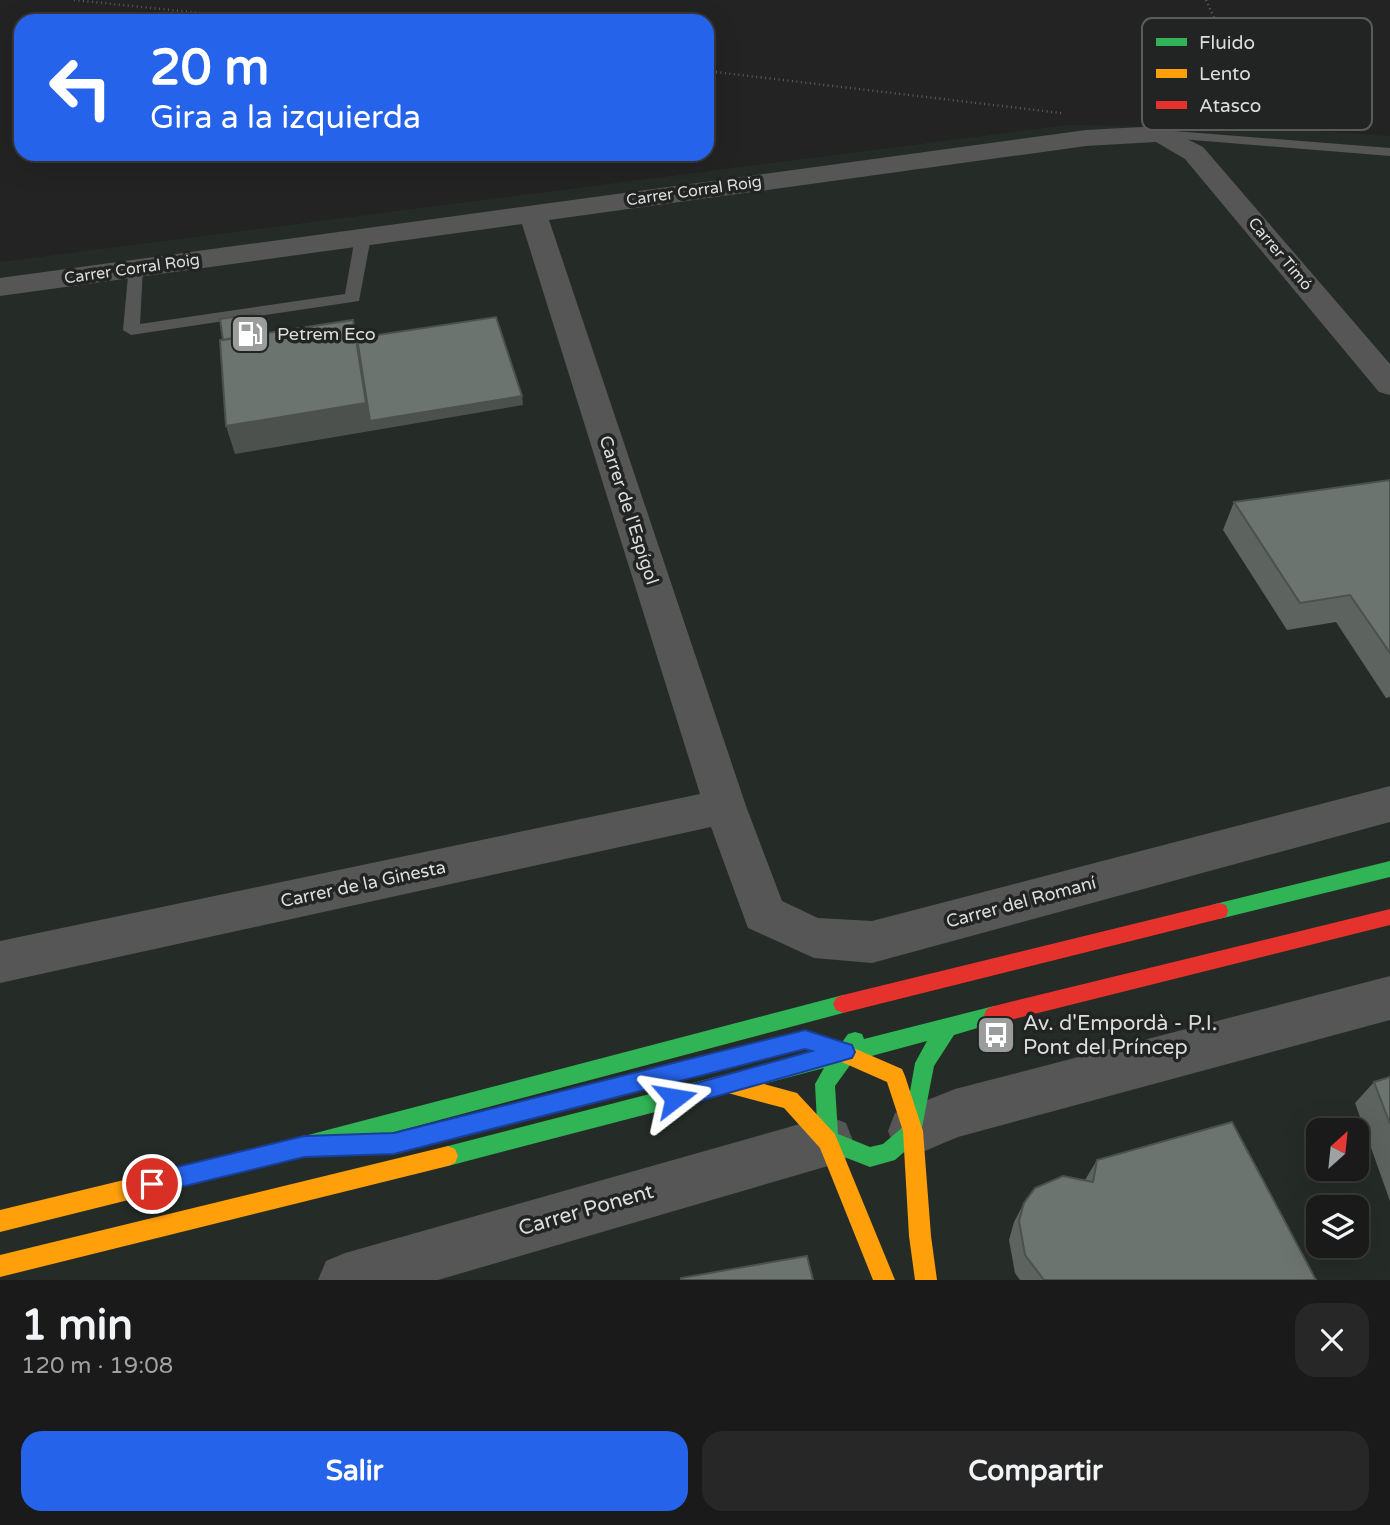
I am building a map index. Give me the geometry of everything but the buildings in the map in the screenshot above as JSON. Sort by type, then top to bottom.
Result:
[{"type":"main road","points":[[0,1221],[304,1146],[835,1006],[1390,869]]},
{"type":"main road","points":[[1153,943],[1220,913]]},
{"type":"main road","points":[[0,1266],[355,1181],[845,1052],[1390,917]]},
{"type":"main road","points":[[926,1280],[920,1236],[913,1131],[925,1063],[947,1028]]},
{"type":"main road","points":[[865,1029],[845,1052],[825,1084],[828,1141],[884,1280]]},
{"type":"main road","points":[[818,1044],[845,1052],[895,1076],[913,1131]]},
{"type":"main road","points":[[729,1084],[790,1100],[828,1141],[870,1157],[888,1153],[913,1131]]},
{"type":"main road","points":[[304,1146],[381,1144]]},
{"type":"street","name":"Carrer Corral Roig","points":[[0,287],[1086,138],[1161,134]]},
{"type":"street","name":"Carrer Timó","points":[[1161,134],[1194,153],[1390,385]]},
{"type":"street","name":"Carrer de l'Espígol","points":[[533,213],[725,807]]},
{"type":"street","name":"Carrer del Romaní","points":[[725,807],[764,914],[814,938],[872,942],[1390,804]]},
{"type":"street","name":"Carrer de la Ginesta","points":[[0,962],[725,807]]},
{"type":"street","points":[[913,1131],[955,1113],[1390,998]]},
{"type":"street","name":"Carrer Ponent","points":[[345,1280],[828,1141]]},
{"type":"lane","name":"Carrer Corral Roig","points":[[1161,134],[1390,152]]},
{"type":"lane","points":[[135,268],[131,330],[353,298],[363,237]]},
{"type":"path","points":[[74,0],[210,14]]},
{"type":"path","points":[[1206,0],[1214,18]]},
{"type":"path","points":[[714,72],[1069,114]]},
{"type":"path","points":[[1258,130],[1262,142]]},
{"type":"shaded area","points":[[1068,125],[1142,126],[1142,130],[1302,130],[1390,136],[1390,1280],[0,1280],[0,262]]},
{"type":"traffic: fast","points":[[1219,911],[1390,869]]},
{"type":"traffic: fast","points":[[285,1151],[843,1004]]},
{"type":"traffic: fast","points":[[448,1156],[994,1015]]},
{"type":"traffic: fast","points":[[855,1041],[825,1084],[828,1141],[870,1157],[888,1153],[913,1131],[925,1063],[947,1028]]},
{"type":"traffic: slow","points":[[835,1049],[895,1076],[913,1131],[920,1236],[926,1280]]},
{"type":"traffic: slow","points":[[731,1085],[790,1100],[828,1141],[884,1280]]},
{"type":"traffic: slow","points":[[0,1221],[285,1151]]},
{"type":"traffic: slow","points":[[0,1266],[448,1156]]},
{"type":"traffic: jam","points":[[843,1004],[1219,911]]},
{"type":"traffic: jam","points":[[994,1015],[1390,917]]},
{"type":"place","name":"Petrem Eco","points":[[250,334]]},
{"type":"place","name":"Av. d'Empordà - P.I. Pont del Príncep","points":[[996,1035]]},
{"type":"route","points":[[152,1184],[304,1146],[394,1143],[805,1040],[845,1052],[675,1098]]}]
